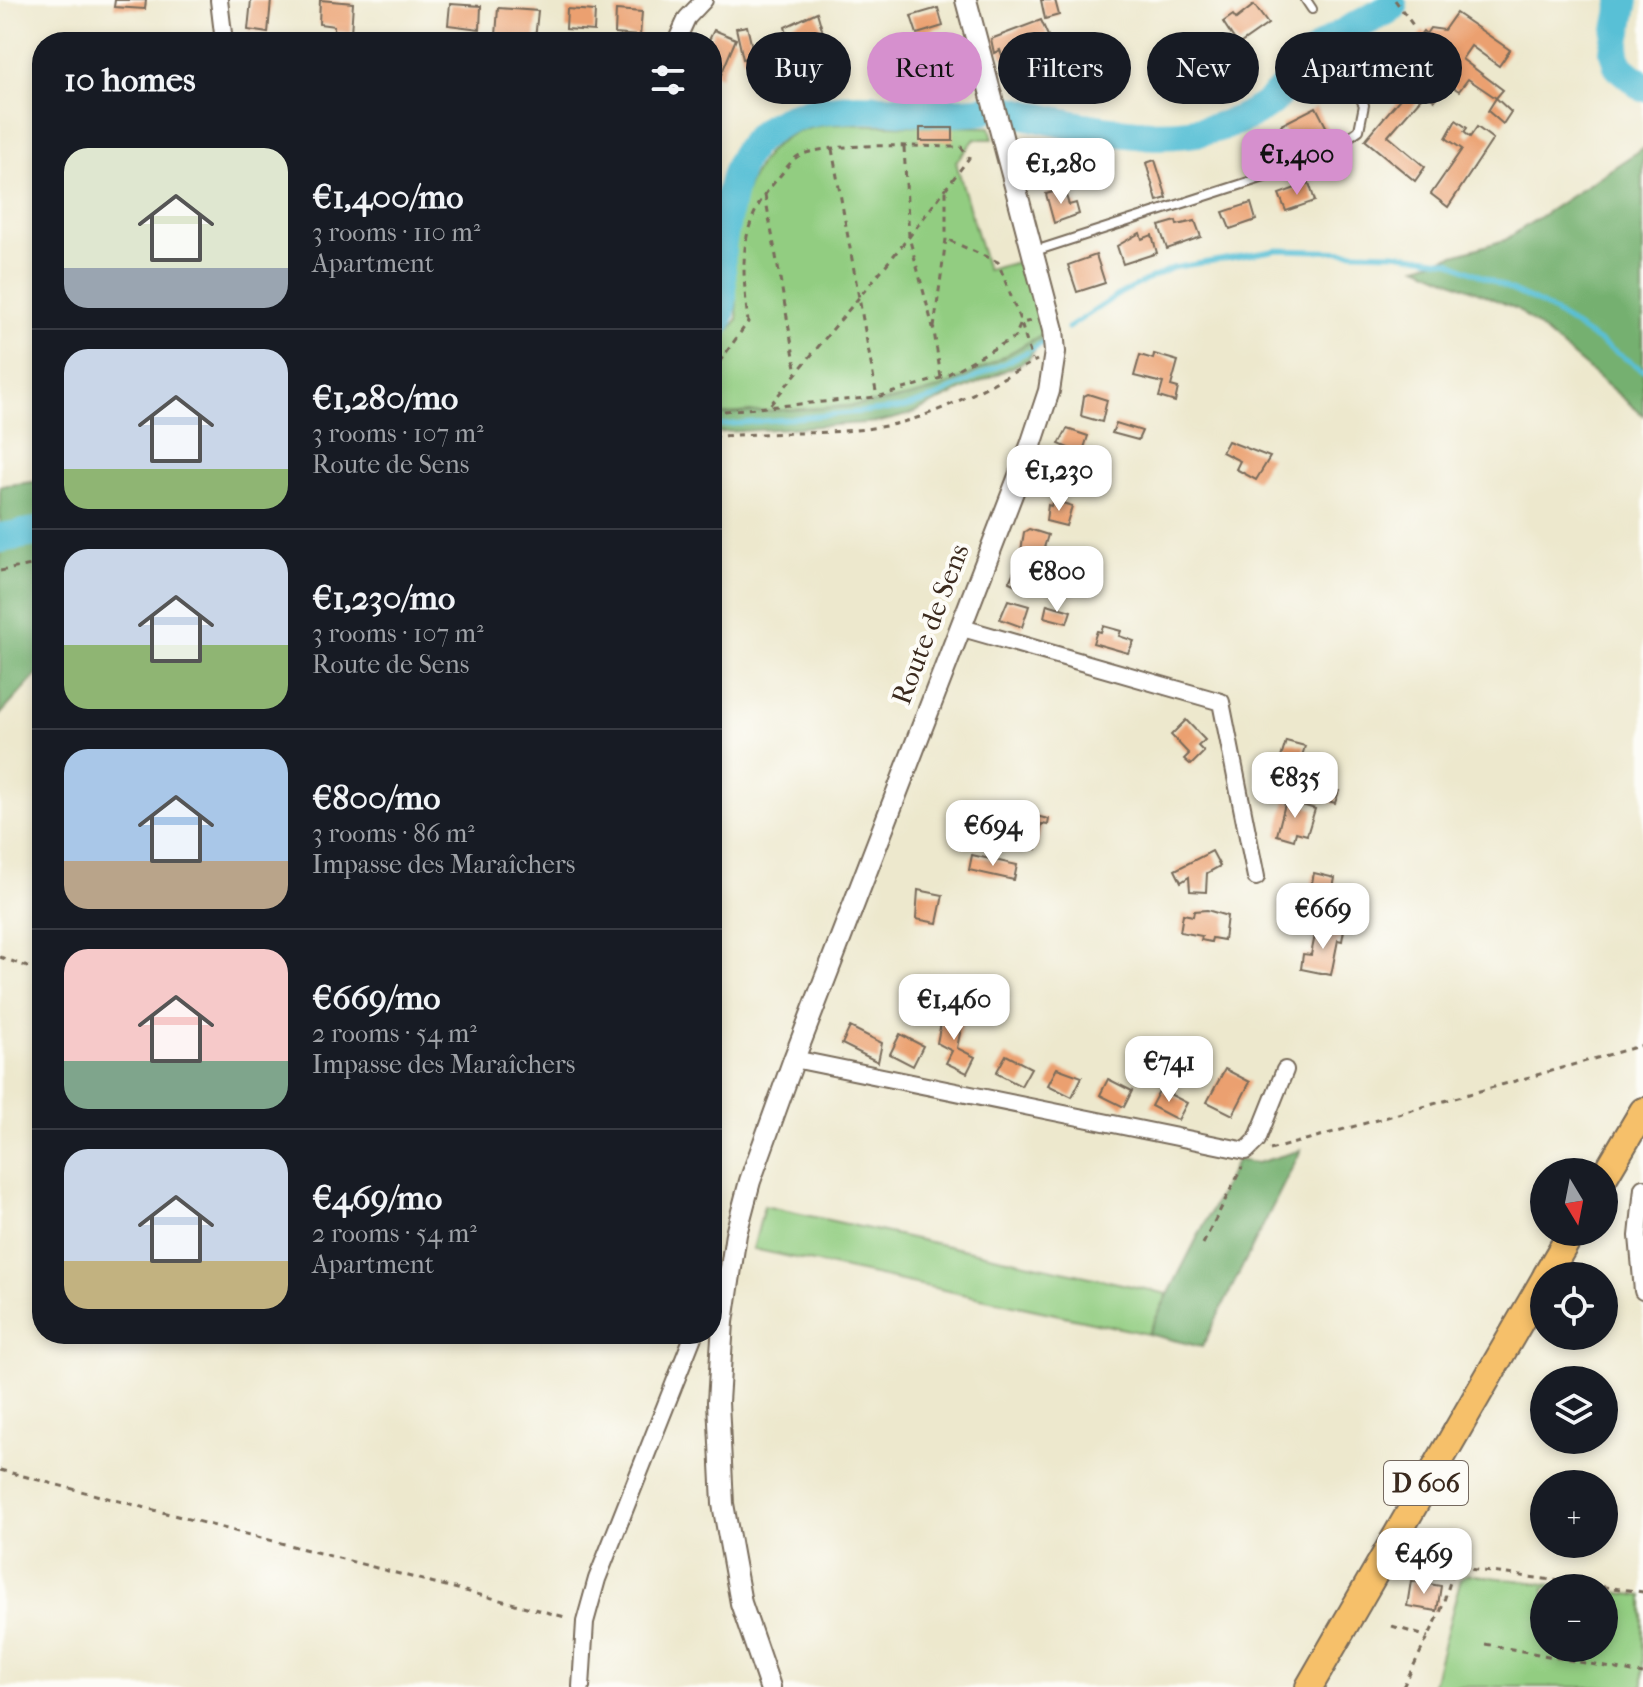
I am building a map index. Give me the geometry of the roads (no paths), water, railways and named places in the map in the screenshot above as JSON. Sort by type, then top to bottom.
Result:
[{"type":"main road","points":[[1615,1158],[1643,1111]]},
{"type":"main road","name":"D 606","points":[[1309,1687],[1530,1304]]},
{"type":"street","points":[[219,0],[223,32]]},
{"type":"street","points":[[681,32],[687,18],[704,0]]},
{"type":"street","name":"Route de Sens","points":[[770,1687],[741,1603],[723,1504],[718,1402],[731,1262],[750,1181],[794,1059],[1031,445],[1049,391],[1055,352],[1053,330],[1034,252],[966,0]]},
{"type":"street","points":[[959,627],[1221,702],[1256,877]]},
{"type":"street","points":[[794,1059],[1250,1149],[1257,1140],[1285,1070]]},
{"type":"street","points":[[1643,1188],[1638,1236],[1643,1291]]},
{"type":"street","points":[[722,1280],[731,1262]]},
{"type":"street","points":[[581,1687],[585,1622],[597,1579],[690,1344]]},
{"type":"lane","points":[[1306,0],[1312,9]]},
{"type":"lane","points":[[1034,252],[1314,161],[1359,130],[1363,104]]},
{"type":"waterway","points":[[1624,0],[1614,51],[1618,66],[1643,87]]},
{"type":"waterway","points":[[1006,110],[1136,134],[1169,135],[1202,131],[1233,122],[1263,107],[1307,60],[1332,40],[1393,7]]},
{"type":"waterway","points":[[722,246],[731,192],[740,164],[759,137],[785,120],[849,108],[953,112],[983,110]]},
{"type":"waterway","points":[[1068,328],[1121,293],[1172,268],[1278,250],[1395,253],[1449,261],[1543,305],[1643,370]]},
{"type":"waterway","points":[[1032,349],[1046,341]]},
{"type":"waterway","points":[[722,425],[903,408],[934,398],[1027,352]]},
{"type":"waterway","points":[[0,538],[32,533]]}]
